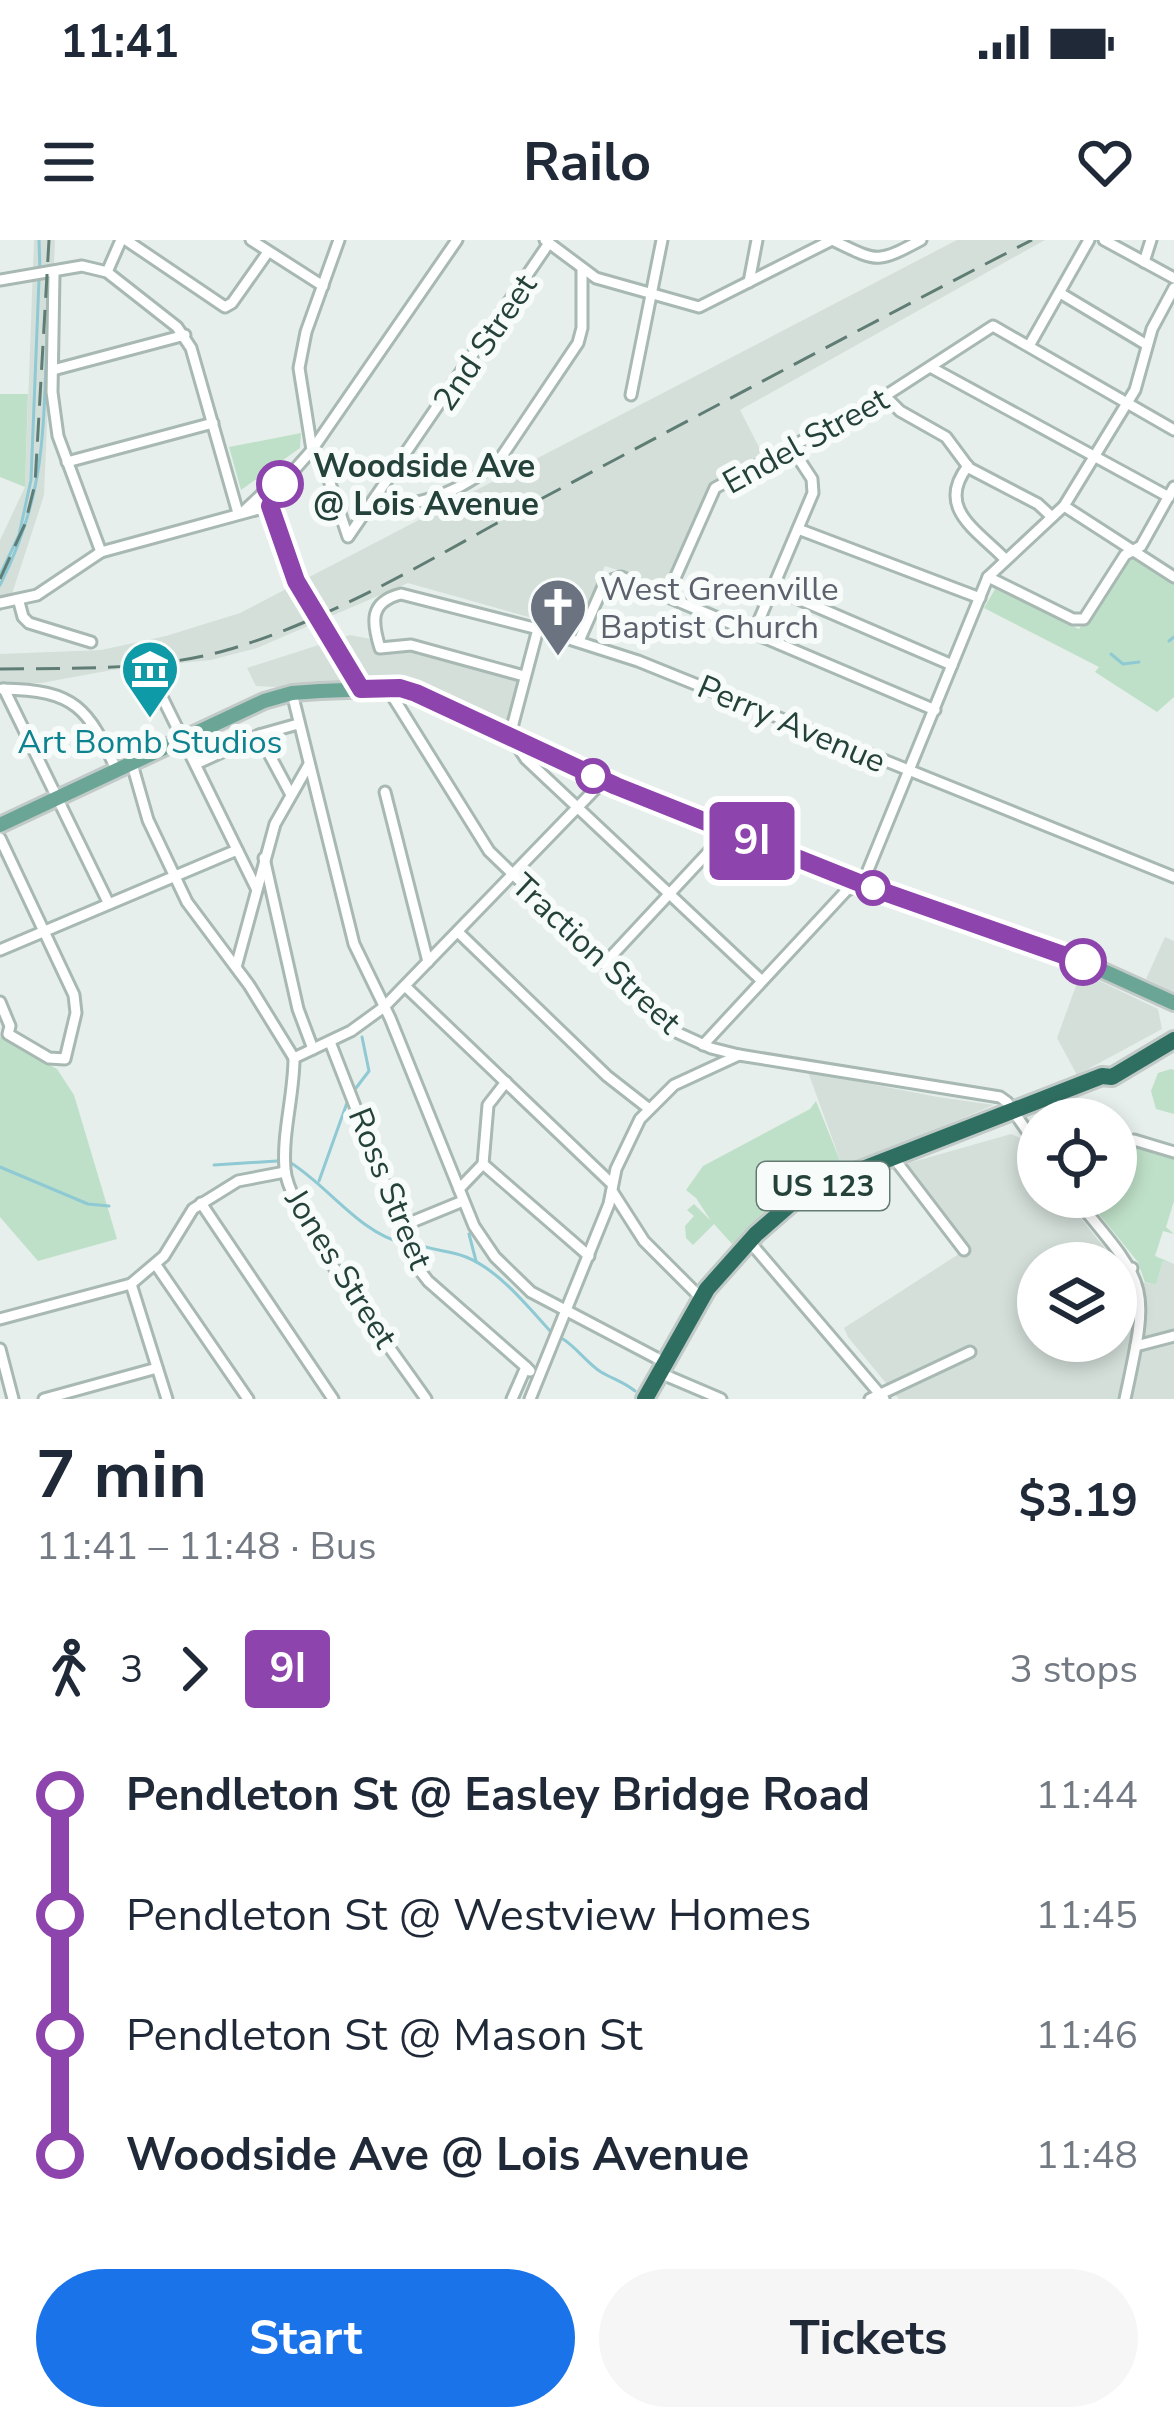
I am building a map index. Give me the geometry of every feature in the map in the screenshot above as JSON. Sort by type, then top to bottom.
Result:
[{"type":"highway","name":"US 123","points":[[645,1399],[701,1298],[749,1241],[795,1200],[1102,1076],[1174,1029]]},
{"type":"highway","name":"US 123","points":[[1102,1076],[1112,1077],[1174,1040]]},
{"type":"main road","points":[[0,825],[256,704],[292,693],[408,690],[603,781],[861,884],[1088,964],[1174,1004]]},
{"type":"street","points":[[107,272],[124,240],[225,307],[232,304],[268,252]]},
{"type":"street","points":[[251,240],[322,286]]},
{"type":"street","points":[[312,450],[299,368],[306,332],[339,240]]},
{"type":"street","points":[[296,581],[270,506],[280,484],[304,463],[457,240]]},
{"type":"street","points":[[632,395],[662,240]]},
{"type":"street","points":[[749,282],[757,240]]},
{"type":"street","points":[[547,242],[596,278],[699,307],[832,240],[876,259],[921,240]]},
{"type":"street","points":[[1089,240],[1029,346],[1174,430]]},
{"type":"street","points":[[1104,240],[1174,278]]},
{"type":"street","points":[[1144,262],[1150,240]]},
{"type":"street","name":"2nd Street","points":[[312,450],[325,468],[347,537],[547,242]]},
{"type":"street","points":[[0,280],[82,266],[107,272],[184,335],[241,513]]},
{"type":"street","points":[[376,498],[398,504],[428,500],[502,456],[578,343],[584,309],[582,270]]},
{"type":"street","points":[[50,274],[53,406],[67,462],[101,551]]},
{"type":"street","points":[[703,1045],[870,871],[988,577],[1064,506],[1141,378],[1157,316],[1174,288]]},
{"type":"street","points":[[1060,293],[1147,345]]},
{"type":"street","name":"Endel Street","points":[[667,596],[715,488],[885,396],[993,326],[1029,346]]},
{"type":"street","points":[[53,370],[184,335]]},
{"type":"street","points":[[932,368],[1171,492],[1142,546],[1125,556],[1079,620],[988,577]]},
{"type":"street","points":[[885,396],[900,411],[946,437],[968,466],[1038,504],[1052,517]]},
{"type":"street","points":[[67,462],[213,423]]},
{"type":"street","points":[[754,632],[813,486],[791,447]]},
{"type":"street","points":[[241,513],[285,473],[304,463]]},
{"type":"street","points":[[968,466],[954,487],[953,500],[1005,559]]},
{"type":"street","points":[[1,603],[37,595],[101,551],[270,506]]},
{"type":"street","points":[[1064,506],[1174,577]]},
{"type":"street","points":[[798,529],[980,598]]},
{"type":"street","points":[[579,641],[608,578],[621,578],[935,710]]},
{"type":"street","points":[[773,588],[952,665]]},
{"type":"street","name":"Perry Avenue","points":[[524,676],[410,644],[380,648],[375,609],[385,598],[401,594],[579,641],[700,684],[1174,877]]},
{"type":"street","points":[[19,602],[29,623],[91,642]]},
{"type":"street","points":[[322,623],[361,689]]},
{"type":"street","points":[[538,629],[510,735],[526,759],[762,981]]},
{"type":"street","points":[[2,689],[51,692],[81,708],[117,771]]},
{"type":"street","points":[[2,689],[108,902]]},
{"type":"street","name":"Traction Street","points":[[388,689],[478,835],[512,875],[663,1021],[703,1045],[740,1055],[1000,1097],[1014,1112]]},
{"type":"street","points":[[399,705],[408,690]]},
{"type":"street","points":[[292,693],[354,944],[478,1234],[531,1292],[721,1399]]},
{"type":"street","points":[[161,695],[256,888]]},
{"type":"street","points":[[196,764],[259,735],[298,724]]},
{"type":"street","points":[[259,735],[290,794]]},
{"type":"street","points":[[132,764],[148,820],[195,916],[236,967],[294,1058],[360,1026],[384,1007],[603,781]]},
{"type":"street","points":[[236,967],[265,858],[290,794],[308,766]]},
{"type":"street","points":[[385,792],[428,962]]},
{"type":"street","points":[[604,964],[728,831]]},
{"type":"street","points":[[0,838],[76,1002],[66,1057],[61,1061],[49,1058],[4,1033],[10,1026],[0,1002]]},
{"type":"street","points":[[0,950],[237,850]]},
{"type":"street","points":[[265,858],[292,983],[313,1049]]},
{"type":"street","points":[[458,932],[608,1076],[648,1108]]},
{"type":"street","points":[[406,986],[612,1187],[654,1253],[701,1298]]},
{"type":"street","name":"Ross Street","points":[[330,1042],[405,1236],[428,1281],[539,1378]]},
{"type":"street","points":[[530,1399],[589,1256],[633,1131],[648,1108],[684,1079],[740,1055]]},
{"type":"street","name":"Jones Street","points":[[294,1058],[285,1172],[292,1194],[426,1399]]},
{"type":"street","points":[[459,1189],[483,1164],[488,1105],[506,1082]]},
{"type":"street","points":[[1014,1112],[1017,1116]]},
{"type":"street","points":[[1137,1141],[1174,1152]]},
{"type":"street","points":[[893,1157],[964,1250]]},
{"type":"street","points":[[483,1164],[589,1256]]},
{"type":"street","points":[[0,1318],[131,1284],[156,1264],[171,1246],[184,1217],[201,1203],[238,1181],[285,1172]]},
{"type":"street","points":[[405,1236],[463,1201]]},
{"type":"street","points":[[201,1203],[333,1399]]},
{"type":"street","points":[[1091,1218],[1111,1242]]},
{"type":"street","points":[[749,1241],[878,1398],[970,1352]]},
{"type":"street","points":[[156,1264],[248,1399]]},
{"type":"street","points":[[131,1284],[166,1399]]},
{"type":"street","points":[[1137,1284],[1142,1301],[1137,1338]]},
{"type":"street","points":[[1137,1346],[1174,1336]]},
{"type":"street","points":[[0,1349],[13,1399]]},
{"type":"street","points":[[1125,1399],[1133,1362]]},
{"type":"street","points":[[512,1399],[526,1367]]},
{"type":"street","points":[[44,1399],[157,1368]]},
{"type":"street","points":[[90,1386],[93,1399]]},
{"type":"shaded area","points":[[34,240],[55,240],[44,495],[12,594],[0,612],[0,540],[25,487]]},
{"type":"shaded area","points":[[957,240],[1045,240],[740,410],[762,453],[713,483],[663,585],[605,566],[575,630],[408,583],[257,648],[211,660],[41,683],[0,683],[0,654],[101,650],[240,613]]},
{"type":"shaded area","points":[[350,635],[432,651],[523,680],[504,726],[394,682],[256,686],[247,668]]},
{"type":"shaded area","points":[[1165,937],[1174,941],[1174,992],[1146,979]]},
{"type":"shaded area","points":[[1081,972],[1158,1009],[1162,1029],[1077,1075],[1057,1038]]},
{"type":"shaded area","points":[[808,1072],[938,1097],[994,1105],[843,1168]]},
{"type":"shaded area","points":[[1011,1134],[1017,1137],[1017,1218],[1081,1218],[1100,1242],[1017,1242],[1017,1362],[1137,1362],[1137,1281],[1156,1285],[1163,1261],[1174,1264],[1174,1399],[899,1399],[844,1328],[962,1252],[965,1240],[907,1166]]},
{"type":"green space","points":[[0,394],[28,394],[25,487],[0,477]]},
{"type":"green space","points":[[301,433],[300,448],[241,490],[229,447]]},
{"type":"green space","points":[[1134,558],[1174,582],[1174,697],[1157,712],[1095,672],[1099,667],[984,608],[995,589],[1079,629],[1125,559]]},
{"type":"green space","points":[[0,1037],[57,1069],[74,1095],[117,1239],[38,1261],[0,1217]]},
{"type":"green space","points":[[1171,1069],[1174,1114],[1156,1109],[1151,1091],[1158,1073]]},
{"type":"green space","points":[[816,1101],[843,1168],[790,1192],[732,1244],[714,1224],[693,1245],[686,1238],[685,1226],[694,1216],[687,1210],[694,1204],[711,1221],[686,1190],[703,1166],[810,1109]]},
{"type":"green space","points":[[1137,1142],[1174,1152],[1174,1201],[1166,1227],[1174,1234],[1163,1231],[1155,1256],[1174,1264],[1163,1261],[1156,1285],[1145,1282],[1137,1261],[1137,1242],[1122,1242],[1102,1218],[1137,1218]]},
{"type":"waterway","points":[[39,240],[40,271]]},
{"type":"waterway","points":[[0,575],[19,535],[31,480],[39,280]]},
{"type":"waterway","points":[[0,585],[34,492],[47,334]]},
{"type":"waterway","points":[[1169,641],[1174,637]]},
{"type":"waterway","points":[[1111,654],[1123,664],[1139,662]]},
{"type":"waterway","points":[[356,1088],[369,1071],[362,1037]]},
{"type":"waterway","points":[[319,1181],[348,1100]]},
{"type":"waterway","points":[[214,1165],[277,1161]]},
{"type":"waterway","points":[[291,1163],[373,1230],[403,1243]]},
{"type":"waterway","points":[[0,1167],[88,1204],[109,1206]]},
{"type":"waterway","points":[[469,1234],[476,1261]]},
{"type":"waterway","points":[[412,1242],[478,1263],[512,1290],[551,1332]]},
{"type":"waterway","points":[[563,1339],[596,1369],[635,1391]]},
{"type":"tunnel","points":[[296,581],[322,623]]},
{"type":"railway","points":[[0,579],[25,524],[35,484],[49,240]]},
{"type":"railway","points":[[0,669],[171,662],[227,650],[308,621],[1032,240]]},
{"type":"bus line","name":"9I","points":[[280,484],[270,506],[288,564],[361,689],[400,688],[416,693],[616,786],[867,886],[1083,962]]},
{"type":"place","name":"Woodside Ave @ Lois Avenue","points":[[280,484]]},
{"type":"place","name":"West Greenville Baptist Church","points":[[558,658]]},
{"type":"place","name":"Art Bomb Studios","points":[[150,720]]}]
